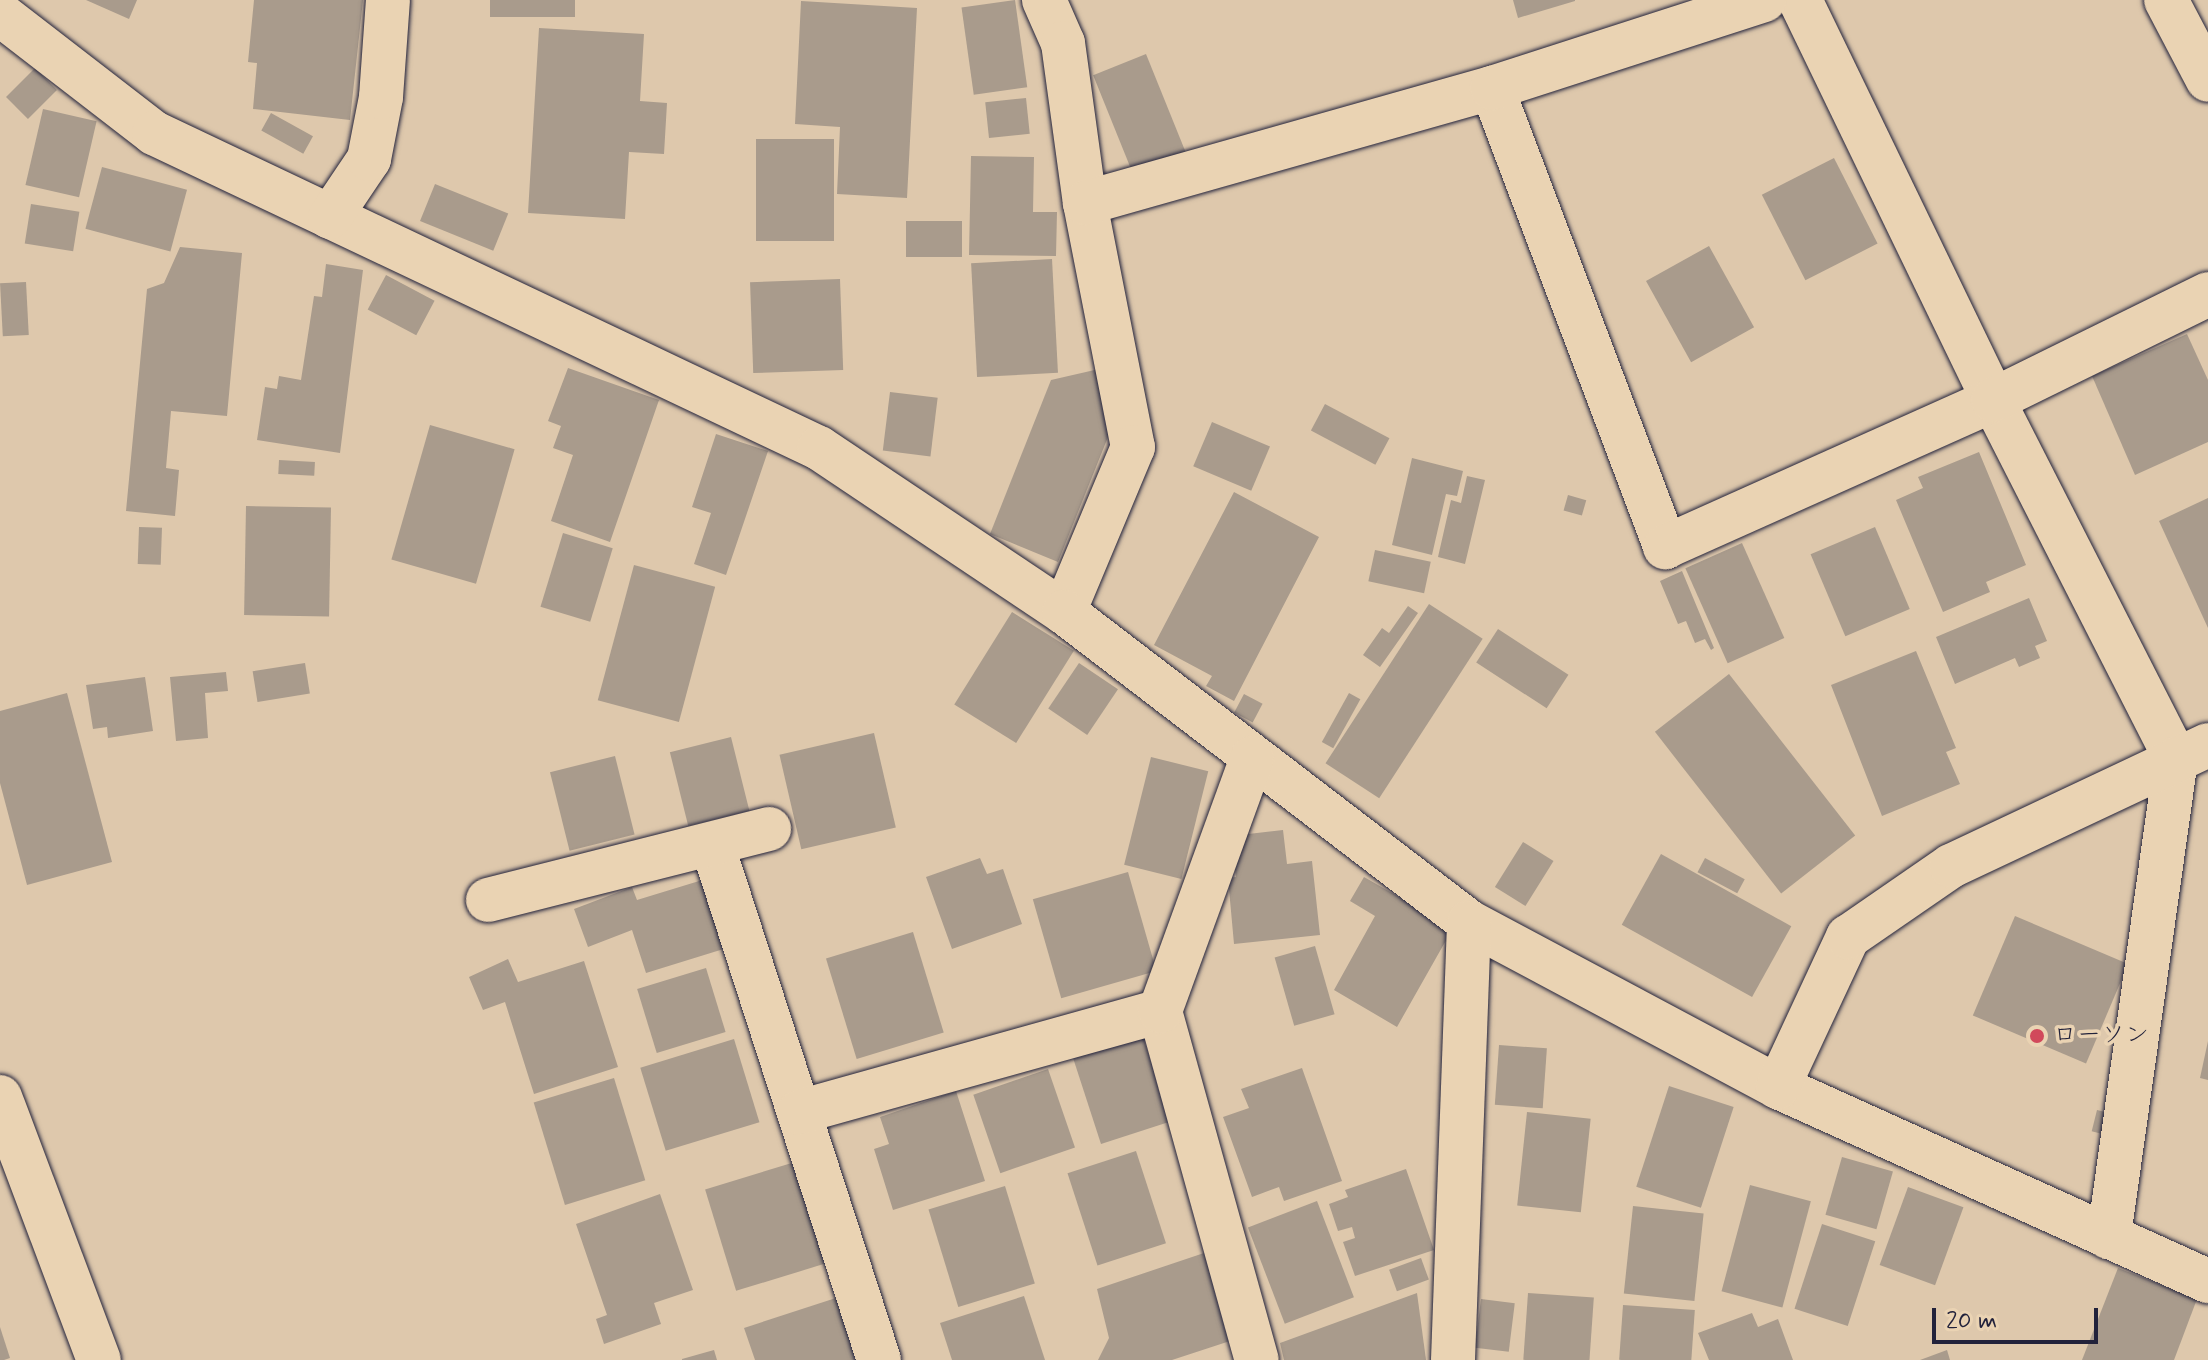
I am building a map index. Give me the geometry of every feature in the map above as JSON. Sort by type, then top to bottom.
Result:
[{"type":"street","points":[[330,217],[369,159],[381,97],[388,0]]},
{"type":"street","points":[[1044,0],[1063,43],[1085,203],[1133,447],[1064,612]]},
{"type":"street","points":[[1085,203],[1492,88],[1764,0]]},
{"type":"street","points":[[1800,0],[1993,400],[2192,752],[2109,1237]]},
{"type":"street","points":[[2166,0],[2208,80]]},
{"type":"street","points":[[0,14],[154,133],[819,448],[1064,612],[1469,922],[1778,1087],[2208,1281]]},
{"type":"street","points":[[1492,88],[1665,547],[1993,400],[2208,294]]},
{"type":"street","points":[[1778,1087],[1848,937],[1951,866],[2192,752]]},
{"type":"street","points":[[1252,758],[1160,1011],[1257,1360]]},
{"type":"street","points":[[488,900],[713,847],[769,829]]},
{"type":"street","points":[[713,847],[879,1360]]},
{"type":"street","points":[[1453,1360],[1469,922]]},
{"type":"street","points":[[799,1112],[1160,1011]]},
{"type":"street","points":[[0,1097],[99,1360]]},
{"type":"building","points":[[86,0],[137,0],[129,19]]},
{"type":"building","points":[[254,0],[363,0],[350,120],[253,109],[257,63],[248,62]]},
{"type":"building","points":[[490,0],[575,0],[575,17],[490,17]]},
{"type":"building","points":[[1015,0],[1027,87],[974,95],[962,8]]},
{"type":"building","points":[[1513,0],[1575,0],[1575,1],[1518,18]]},
{"type":"building","points":[[801,1],[917,8],[907,198],[837,194],[840,127],[795,124]]},
{"type":"building","points":[[539,28],[644,34],[640,101],[667,103],[664,154],[629,152],[625,219],[528,213]]},
{"type":"building","points":[[1146,54],[1186,153],[1133,175],[1093,75]]},
{"type":"building","points":[[35,68],[57,90],[28,119],[6,97]]},
{"type":"building","points":[[1026,98],[1030,134],[989,138],[985,102]]},
{"type":"building","points":[[43,109],[97,121],[79,197],[25,185]]},
{"type":"building","points":[[271,113],[313,136],[303,154],[261,130]]},
{"type":"building","points":[[756,139],[834,139],[834,241],[756,241]]},
{"type":"building","points":[[971,156],[1034,157],[1033,212],[1057,212],[1056,256],[969,255]]},
{"type":"building","points":[[1834,158],[1878,244],[1805,280],[1762,195]]},
{"type":"building","points":[[102,167],[187,190],[170,252],[85,229]]},
{"type":"building","points":[[435,184],[508,214],[493,251],[420,221]]},
{"type":"building","points":[[31,204],[79,212],[73,251],[25,244]]},
{"type":"building","points":[[906,221],[962,221],[962,257],[906,257]]},
{"type":"building","points":[[1709,246],[1754,327],[1691,362],[1646,281]]},
{"type":"building","points":[[180,247],[242,253],[227,416],[171,411],[166,468],[179,470],[175,516],[126,511],[147,289],[164,283]]},
{"type":"building","points":[[1052,259],[1058,373],[977,377],[971,263]]},
{"type":"building","points":[[326,264],[363,270],[340,453],[257,440],[265,387],[277,389],[279,376],[301,380],[314,296],[322,297]]},
{"type":"building","points":[[386,275],[435,301],[416,335],[368,309]]},
{"type":"building","points":[[840,279],[843,370],[753,373],[750,282]]},
{"type":"building","points":[[26,282],[29,335],[3,336],[0,283]]},
{"type":"building","points":[[2187,334],[2208,380],[2208,442],[2135,475],[2092,376]]},
{"type":"building","points":[[568,368],[659,400],[610,542],[551,521],[573,455],[553,448],[561,426],[548,421]]},
{"type":"building","points":[[1099,369],[1112,427],[1058,562],[990,534],[1051,380]]},
{"type":"building","points":[[890,392],[938,398],[930,456],[883,451]]},
{"type":"building","points":[[1325,404],[1389,438],[1375,465],[1311,430]]},
{"type":"building","points":[[1212,422],[1270,447],[1251,491],[1193,466]]},
{"type":"building","points":[[430,425],[515,449],[476,584],[391,560]]},
{"type":"building","points":[[716,434],[768,451],[726,575],[694,564],[711,513],[692,507]]},
{"type":"building","points":[[1979,452],[2026,565],[1986,582],[1990,592],[1943,612],[1896,500],[1923,488],[1918,477]]},
{"type":"building","points":[[1412,458],[1463,471],[1457,496],[1446,494],[1432,555],[1392,545]]},
{"type":"building","points":[[279,460],[315,462],[314,476],[278,474]]},
{"type":"building","points":[[1467,476],[1485,480],[1465,564],[1438,557],[1451,500],[1461,503]]},
{"type":"building","points":[[1234,492],[1319,537],[1234,701],[1206,686],[1212,676],[1154,645]]},
{"type":"building","points":[[1568,495],[1586,500],[1582,516],[1564,510]]},
{"type":"building","points":[[2208,498],[2208,628],[2159,521]]},
{"type":"building","points":[[246,506],[331,507],[329,616],[244,615]]},
{"type":"building","points":[[139,527],[162,528],[161,565],[138,564]]},
{"type":"building","points":[[1875,527],[1910,609],[1845,636],[1811,554]]},
{"type":"building","points":[[563,533],[613,548],[590,622],[540,607]]},
{"type":"building","points":[[1742,543],[1784,638],[1728,663],[1685,568]]},
{"type":"building","points":[[1375,550],[1431,562],[1424,593],[1368,581]]},
{"type":"building","points":[[634,565],[715,587],[679,722],[598,700]]},
{"type":"building","points":[[1682,571],[1714,648],[1711,650],[1705,639],[1695,643],[1686,621],[1678,624],[1660,581]]},
{"type":"building","points":[[2029,598],[2047,641],[2035,646],[2040,658],[2019,667],[2015,658],[1955,684],[1936,637]]},
{"type":"building","points":[[1429,604],[1483,639],[1379,798],[1326,763]]},
{"type":"building","points":[[1408,606],[1418,613],[1380,667],[1363,655],[1382,628],[1389,633]]},
{"type":"building","points":[[1012,612],[1074,651],[1016,743],[954,704]]},
{"type":"building","points":[[1498,629],[1568,675],[1547,708],[1476,663]]},
{"type":"building","points":[[1916,651],[1956,748],[1946,752],[1960,784],[1882,816],[1831,685]]},
{"type":"building","points":[[305,663],[310,694],[258,702],[253,671]]},
{"type":"building","points":[[1079,663],[1118,689],[1087,735],[1048,709]]},
{"type":"building","points":[[226,672],[228,691],[205,693],[208,738],[176,741],[170,677]]},
{"type":"building","points":[[1729,674],[1855,836],[1781,893],[1655,732]]},
{"type":"building","points":[[145,677],[153,731],[108,738],[107,727],[93,729],[86,685]]},
{"type":"building","points":[[67,693],[112,862],[27,885],[0,783],[0,711]]},
{"type":"building","points":[[1349,693],[1360,699],[1333,748],[1322,742]]},
{"type":"building","points":[[1244,694],[1263,704],[1253,722],[1234,713]]},
{"type":"building","points":[[874,733],[896,828],[801,849],[779,755]]},
{"type":"building","points":[[731,737],[749,811],[688,826],[670,752]]},
{"type":"building","points":[[615,756],[635,835],[570,851],[550,772]]},
{"type":"building","points":[[1151,757],[1208,771],[1181,879],[1124,865]]},
{"type":"building","points":[[1283,830],[1287,864],[1312,861],[1320,935],[1234,944],[1228,878],[1236,877],[1231,836]]},
{"type":"building","points":[[1523,842],[1554,861],[1525,906],[1495,887]]},
{"type":"building","points":[[1661,854],[1791,926],[1752,997],[1622,925]]},
{"type":"building","points":[[980,858],[987,874],[1003,869],[1022,924],[952,949],[926,877]]},
{"type":"building","points":[[1705,858],[1745,879],[1737,893],[1697,872]]},
{"type":"building","points":[[1128,872],[1156,971],[1061,998],[1033,899]]},
{"type":"building","points":[[1364,877],[1453,928],[1397,1027],[1334,990],[1375,916],[1350,901]]},
{"type":"building","points":[[709,878],[730,947],[646,973],[632,930],[588,947],[574,909],[632,887],[637,900]]},
{"type":"building","points":[[2015,916],[2128,964],[2086,1063],[1973,1015]]},
{"type":"building","points":[[913,932],[944,1032],[857,1059],[826,959]]},
{"type":"building","points":[[1315,946],[1335,1014],[1294,1026],[1275,958]]},
{"type":"building","points":[[508,959],[518,982],[584,961],[618,1067],[534,1094],[505,1002],[483,1010],[469,977]]},
{"type":"building","points":[[706,968],[726,1032],[657,1053],[637,989]]},
{"type":"building","points":[[1142,1034],[1170,1121],[1101,1144],[1073,1057]]},
{"type":"building","points":[[734,1039],[759,1122],[666,1151],[640,1068]]},
{"type":"building","points":[[2208,1041],[2208,1080],[2200,1078]]},
{"type":"building","points":[[1499,1045],[1547,1048],[1543,1108],[1495,1105]]},
{"type":"building","points":[[1302,1068],[1342,1181],[1284,1201],[1279,1187],[1252,1197],[1223,1117],[1249,1108],[1241,1089]]},
{"type":"building","points":[[1048,1069],[1075,1147],[1000,1173],[973,1095]]},
{"type":"building","points":[[614,1078],[645,1180],[565,1205],[534,1103]]},
{"type":"building","points":[[1669,1086],[1734,1107],[1701,1208],[1636,1187]]},
{"type":"building","points":[[956,1091],[985,1181],[893,1210],[874,1149],[889,1144],[880,1117]]},
{"type":"building","points":[[2097,1110],[2113,1114],[2107,1135],[2092,1131]]},
{"type":"building","points":[[1527,1112],[1591,1119],[1581,1212],[1517,1205]]},
{"type":"building","points":[[1136,1151],[1166,1243],[1097,1266],[1068,1173]]},
{"type":"building","points":[[1842,1157],[1893,1172],[1876,1229],[1825,1215]]},
{"type":"building","points":[[795,1162],[826,1263],[736,1291],[705,1189]]},
{"type":"building","points":[[1406,1169],[1434,1250],[1355,1276],[1343,1242],[1355,1238],[1352,1227],[1338,1231],[1329,1204],[1348,1197],[1345,1190]]},
{"type":"building","points":[[1750,1185],[1811,1201],[1782,1308],[1722,1291]]},
{"type":"building","points":[[1005,1186],[1035,1284],[958,1307],[928,1209]]},
{"type":"building","points":[[1908,1187],[1963,1207],[1935,1285],[1880,1265]]},
{"type":"building","points":[[660,1194],[693,1290],[654,1303],[661,1324],[604,1344],[596,1319],[607,1315],[576,1224]]},
{"type":"building","points":[[1317,1201],[1354,1297],[1285,1324],[1248,1228]]},
{"type":"building","points":[[1633,1206],[1704,1213],[1694,1301],[1624,1294]]},
{"type":"building","points":[[1822,1224],[1875,1241],[1848,1326],[1794,1309]]},
{"type":"building","points":[[1204,1253],[1230,1341],[1172,1360],[1098,1360],[1109,1338],[1097,1289]]},
{"type":"building","points":[[1421,1258],[1429,1280],[1397,1291],[1389,1270]]},
{"type":"building","points":[[2118,1268],[2197,1299],[2174,1360],[2082,1360]]},
{"type":"building","points":[[1417,1293],[1426,1360],[1284,1360],[1280,1343]]},
{"type":"building","points":[[1528,1293],[1594,1298],[1589,1360],[1523,1360]]},
{"type":"building","points":[[842,1296],[863,1360],[755,1360],[744,1328]]},
{"type":"building","points":[[1024,1296],[1045,1360],[952,1360],[940,1323]]},
{"type":"building","points":[[1481,1299],[1515,1303],[1509,1352],[1475,1348]]},
{"type":"building","points":[[1623,1305],[1695,1310],[1691,1360],[1619,1360]]},
{"type":"building","points":[[1752,1313],[1758,1327],[1778,1319],[1793,1360],[1709,1360],[1698,1333]]},
{"type":"building","points":[[0,1327],[10,1358],[4,1360],[0,1360]]},
{"type":"building","points":[[714,1350],[717,1360],[682,1360],[682,1359]]},
{"type":"building","points":[[1947,1350],[1950,1360],[1920,1360]]},
{"type":"place","name":"ローソン","points":[[2037,1036]]}]
